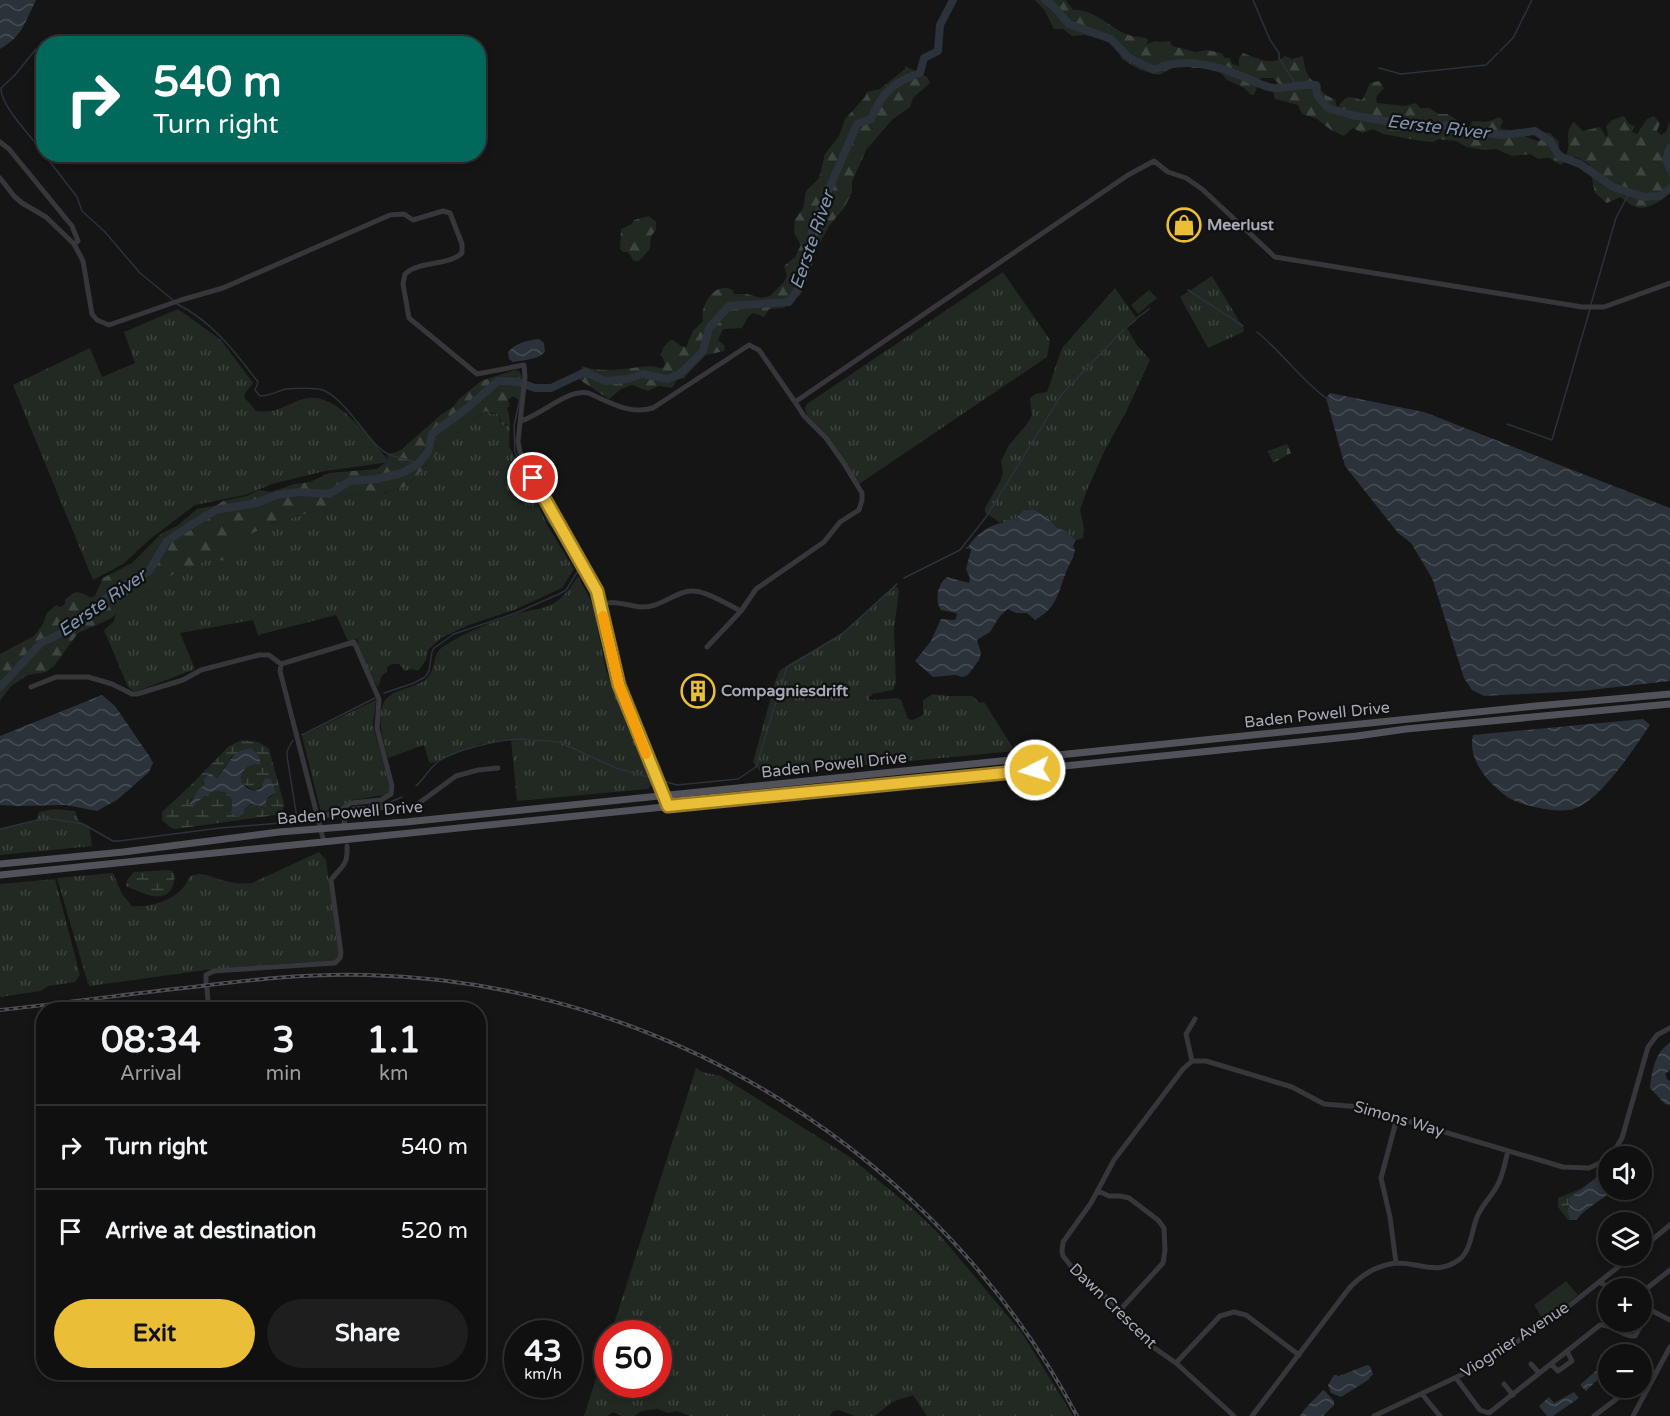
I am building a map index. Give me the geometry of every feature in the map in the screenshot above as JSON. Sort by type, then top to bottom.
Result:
[{"type":"main road","name":"Baden Powell Drive","points":[[0,864],[123,852],[279,832],[321,830],[1670,694]]},
{"type":"main road","name":"Baden Powell Drive","points":[[0,875],[1670,704]]},
{"type":"street","points":[[0,142],[9,149],[72,226],[78,241],[74,244]]},
{"type":"street","points":[[795,402],[1140,166],[1154,161],[1168,172],[1186,178],[1202,189],[1275,257],[1582,307],[1604,307],[1670,283]]},
{"type":"street","points":[[0,177],[14,196],[46,217],[74,244],[83,261],[92,314],[97,320],[109,325],[224,288],[390,215],[404,214],[413,220],[447,212],[452,217],[462,244],[462,253],[456,258],[414,268],[405,274],[403,284],[409,318],[477,374],[524,365],[524,393],[518,441],[520,452],[554,518],[594,585],[601,605],[619,685],[668,806]]},
{"type":"street","points":[[521,421],[533,417],[554,403],[581,392],[628,410],[643,411],[652,408],[749,345],[759,350],[782,387],[804,416],[826,438],[843,462],[862,493],[862,500],[859,510],[840,522],[824,542],[756,589],[741,611],[707,646]]},
{"type":"street","points":[[601,605],[608,602],[647,607],[670,600],[688,591],[704,594],[741,611]]},
{"type":"street","points":[[281,664],[354,642],[379,699],[377,728],[392,786],[391,794],[387,797],[383,807]]},
{"type":"street","points":[[31,687],[56,677],[88,678],[112,684],[132,694],[174,683],[201,670],[260,655],[269,655],[281,664]]},
{"type":"street","points":[[281,664],[280,671],[324,842]]},
{"type":"street","points":[[344,824],[347,814],[354,809],[415,806],[456,776],[477,770],[498,768]]},
{"type":"street","points":[[318,817],[337,812],[351,803],[387,797]]},
{"type":"street","points":[[207,1002],[206,975],[214,971],[335,963],[340,958],[331,880],[343,868],[347,859],[347,846]]},
{"type":"street","points":[[1192,1061],[1186,1034],[1195,1018]]},
{"type":"street","name":"Simons Way","points":[[1617,1146],[1648,1047],[1657,1035],[1670,1028]]},
{"type":"street","name":"Simons Way","points":[[1192,1061],[1206,1060],[1292,1087],[1324,1104],[1360,1107],[1574,1168],[1594,1167],[1598,1165]]},
{"type":"street","name":"Dawn Crescent","points":[[1192,1061],[1183,1069],[1114,1160],[1098,1191],[1062,1242],[1063,1256],[1120,1311],[1144,1342],[1176,1363],[1234,1416]]},
{"type":"street","points":[[1396,1263],[1390,1217],[1381,1178],[1397,1118]]},
{"type":"street","points":[[1252,1416],[1355,1282],[1372,1270],[1396,1263],[1431,1269],[1460,1259],[1470,1242],[1477,1216],[1498,1185],[1508,1151]]},
{"type":"street","points":[[1098,1191],[1109,1196],[1129,1198],[1158,1220],[1164,1228],[1163,1263],[1120,1311]]},
{"type":"street","points":[[1652,1239],[1670,1225]]},
{"type":"street","name":"Viognier Avenue","points":[[1604,1278],[1619,1266]]},
{"type":"street","points":[[1652,1284],[1670,1270]]},
{"type":"street","name":"Viognier Avenue","points":[[1374,1416],[1478,1367],[1546,1323],[1598,1283]]},
{"type":"street","points":[[1652,1311],[1670,1320]]},
{"type":"street","points":[[1176,1363],[1220,1316],[1234,1312],[1246,1315],[1299,1355]]},
{"type":"street","points":[[1456,1378],[1483,1413],[1490,1413],[1598,1327]]},
{"type":"street","points":[[1620,1332],[1629,1336],[1635,1336],[1637,1332]]},
{"type":"street","points":[[1652,1376],[1669,1350]]},
{"type":"street","points":[[1551,1364],[1558,1371],[1572,1361],[1567,1351]]},
{"type":"street","points":[[1531,1364],[1539,1373]]},
{"type":"street","points":[[1504,1384],[1513,1395]]},
{"type":"street","points":[[1422,1394],[1440,1416]]},
{"type":"street","points":[[1594,1416],[1618,1398]]},
{"type":"street","points":[[1633,1416],[1640,1398]]},
{"type":"street","points":[[1389,1410],[1394,1416]]},
{"type":"green space","points":[[1035,0],[1066,0],[1073,10],[1096,16],[1132,36],[1148,39],[1147,44],[1155,41],[1170,41],[1172,46],[1196,52],[1207,50],[1221,53],[1225,58],[1230,58],[1232,64],[1239,66],[1239,58],[1243,53],[1270,61],[1285,56],[1292,59],[1303,56],[1309,77],[1321,85],[1321,90],[1327,96],[1335,99],[1337,108],[1347,98],[1363,99],[1370,83],[1379,81],[1384,88],[1376,97],[1377,103],[1405,106],[1416,103],[1420,108],[1429,108],[1439,114],[1448,114],[1470,129],[1473,121],[1486,122],[1500,117],[1503,122],[1500,127],[1502,129],[1511,130],[1533,140],[1541,140],[1539,134],[1541,132],[1550,133],[1559,142],[1559,150],[1566,155],[1568,133],[1574,122],[1583,131],[1600,127],[1606,137],[1608,135],[1606,126],[1612,120],[1624,116],[1629,124],[1635,126],[1632,132],[1637,134],[1647,119],[1654,116],[1660,123],[1657,131],[1661,135],[1666,132],[1670,121],[1670,191],[1660,201],[1640,208],[1620,197],[1607,203],[1595,193],[1589,164],[1576,157],[1568,159],[1561,165],[1549,158],[1538,159],[1530,154],[1512,156],[1496,149],[1484,150],[1467,147],[1456,141],[1439,139],[1433,142],[1421,141],[1383,134],[1373,129],[1362,133],[1353,128],[1344,136],[1331,130],[1317,119],[1302,114],[1298,105],[1275,99],[1273,93],[1278,89],[1279,84],[1273,78],[1261,78],[1254,95],[1251,95],[1243,87],[1227,80],[1221,73],[1206,68],[1192,68],[1181,64],[1159,75],[1140,70],[1122,59],[1115,46],[1106,40],[1084,35],[1072,36],[1063,29],[1054,29],[1045,11]]},
{"type":"green space","points":[[905,66],[927,77],[930,83],[913,98],[910,107],[892,120],[866,150],[852,182],[852,192],[816,250],[800,295],[784,308],[769,309],[764,317],[753,313],[742,328],[723,329],[718,340],[725,346],[724,351],[706,355],[684,378],[677,380],[672,388],[659,386],[648,391],[632,385],[621,389],[609,399],[580,380],[582,366],[607,370],[649,366],[663,368],[665,364],[660,356],[663,348],[673,340],[686,347],[693,331],[703,321],[706,302],[714,292],[720,289],[726,288],[733,290],[734,294],[747,294],[761,298],[770,296],[784,282],[787,275],[784,266],[795,257],[801,245],[794,233],[795,220],[803,208],[806,191],[819,178],[825,154],[839,136],[845,119],[867,92],[880,89],[905,69]]},
{"type":"green space","points":[[649,216],[656,222],[656,230],[651,236],[650,249],[639,261],[634,261],[628,252],[620,249],[621,229],[632,224],[634,220]]},
{"type":"green space","points":[[1003,272],[1050,340],[1047,357],[859,484],[807,415],[805,409],[807,404]]},
{"type":"green space","points":[[1212,276],[1244,329],[1243,332],[1208,348],[1180,297]]},
{"type":"green space","points":[[1115,288],[1137,319],[1127,328],[1137,345],[1150,360],[1087,490],[1080,510],[1084,528],[1083,538],[1076,540],[1033,509],[1026,509],[1015,519],[1000,523],[985,512],[985,508],[1001,480],[1003,472],[1001,461],[1009,445],[1032,415],[1030,398],[1035,394],[1047,392],[1062,348]]},
{"type":"green space","points":[[1149,290],[1157,298],[1138,314],[1131,305]]},
{"type":"green space","points":[[178,309],[221,340],[253,383],[244,397],[256,411],[272,411],[309,398],[320,399],[343,411],[390,462],[325,471],[272,484],[245,495],[195,505],[150,539],[123,564],[93,580],[13,385],[90,348],[102,377],[135,363],[124,332]]},
{"type":"green space","points":[[515,370],[519,371],[523,379],[521,398],[519,400],[513,396],[508,400],[510,424],[503,425],[498,414],[485,411],[461,428],[407,486],[385,492],[380,504],[371,506],[360,495],[352,494],[317,511],[270,524],[237,541],[229,549],[223,561],[211,557],[183,573],[164,579],[154,589],[141,593],[110,619],[78,633],[54,666],[46,672],[28,675],[11,686],[0,701],[0,654],[34,636],[43,624],[47,613],[56,605],[61,607],[65,604],[65,600],[72,594],[80,593],[91,598],[95,596],[103,578],[132,563],[162,533],[177,526],[197,509],[247,496],[259,490],[272,492],[294,484],[310,482],[329,473],[377,469],[388,460],[387,454],[402,449],[481,381]]},
{"type":"green space","points":[[487,410],[491,414],[498,414],[505,426],[510,424],[509,446],[546,523],[574,569],[562,588],[514,610],[469,625],[441,638],[428,650],[426,660],[418,671],[412,669],[405,671],[399,664],[392,664],[382,675],[378,687],[361,657],[358,639],[348,641],[336,615],[258,635],[253,620],[180,633],[195,669],[135,692],[128,687],[104,630],[114,621],[116,613],[141,593],[154,589],[164,579],[174,574],[183,573],[211,557],[225,553],[234,542],[268,524],[317,511],[352,494],[360,495],[371,506],[382,500],[385,493],[410,483],[461,428]]},
{"type":"green space","points":[[1287,444],[1291,453],[1273,463],[1268,451]]},
{"type":"green space","points":[[578,576],[593,605],[606,670],[653,783],[648,789],[517,801],[511,739],[477,745],[432,763],[429,762],[424,745],[388,758],[380,721],[383,704],[388,697],[425,680],[429,676],[437,654],[444,646],[493,622],[551,605],[565,594]]},
{"type":"green space","points":[[894,586],[899,591],[894,629],[896,683],[893,690],[872,694],[868,699],[897,698],[901,700],[908,719],[913,720],[923,715],[923,700],[933,694],[972,696],[980,703],[984,702],[1015,751],[763,775],[753,762],[780,670],[842,634]]},
{"type":"green space","points":[[376,700],[373,725],[390,788],[389,793],[352,800],[335,810],[321,812],[302,736]]},
{"type":"green space","points":[[242,740],[259,742],[269,749],[284,804],[283,809],[276,815],[171,828],[162,820],[162,812],[229,746]],"holes":[[[232,756],[260,765],[249,767],[241,775],[242,783],[255,791],[271,779],[276,793],[262,803],[245,808],[232,801],[228,794],[218,791],[206,795],[194,805],[191,800],[205,786],[210,773],[217,778]]]},
{"type":"green space","points":[[55,809],[75,811],[79,821],[89,826],[92,846],[0,855],[0,829],[36,821],[39,812]]},
{"type":"green space","points":[[319,852],[326,860],[339,955],[337,960],[213,969],[90,986],[88,984],[57,878],[113,873],[122,894],[132,906],[140,906],[157,903],[174,896],[193,875],[206,875],[233,883],[252,883]]},
{"type":"green space","points":[[172,871],[175,876],[173,886],[163,896],[149,895],[126,886],[127,880],[134,872]]},
{"type":"green space","points":[[55,879],[80,975],[75,982],[48,986],[41,991],[0,997],[0,884]]},
{"type":"green space","points":[[696,1068],[702,1072],[721,1076],[850,1157],[913,1209],[939,1234],[1022,1333],[1073,1416],[927,1416],[913,1395],[892,1402],[875,1416],[855,1416],[839,1410],[833,1411],[830,1416],[690,1416],[677,1411],[668,1413],[657,1409],[642,1411],[634,1416],[622,1416],[613,1412],[607,1416],[584,1416],[594,1385],[594,1398],[672,1398],[672,1320],[615,1320]]},
{"type":"green space","points":[[1580,1189],[1568,1207],[1570,1220],[1568,1220],[1558,1207],[1558,1198]]},
{"type":"green space","points":[[1566,1281],[1578,1295],[1544,1321],[1534,1305]]},
{"type":"water","points":[[0,0],[36,0],[19,34],[0,49]]},
{"type":"water","points":[[539,339],[544,343],[545,352],[542,355],[513,362],[509,359],[508,352],[518,344]]},
{"type":"water","points":[[1330,393],[1424,412],[1670,508],[1670,681],[1581,691],[1484,696],[1472,690],[1464,678],[1432,578],[1411,543],[1398,533],[1345,466],[1326,398]]},
{"type":"water","points":[[1033,509],[1076,540],[1073,546],[1075,550],[1073,558],[1051,607],[1035,620],[1027,613],[1016,613],[1008,609],[1000,616],[990,632],[977,640],[981,653],[979,660],[968,675],[933,677],[915,661],[931,641],[941,619],[955,620],[957,615],[941,610],[939,606],[937,597],[941,583],[947,577],[969,583],[970,578],[966,569],[971,550],[965,549],[966,547],[987,528],[1002,523],[1004,520],[1015,519],[1024,510]]},
{"type":"water","points":[[102,695],[115,706],[150,757],[153,763],[149,772],[117,800],[97,811],[66,805],[0,805],[0,736]]},
{"type":"water","points":[[1643,719],[1650,725],[1616,773],[1595,796],[1573,809],[1549,809],[1511,799],[1499,791],[1480,770],[1473,753],[1473,735]]},
{"type":"water","points":[[251,748],[259,756],[261,765],[252,765],[247,768],[241,775],[242,783],[255,791],[261,788],[265,778],[271,779],[276,793],[268,798],[266,807],[251,804],[245,808],[243,814],[237,817],[232,814],[232,801],[228,794],[218,791],[206,795],[194,805],[190,804],[200,787],[205,786],[204,779],[210,773],[217,778],[235,755]]},
{"type":"water","points":[[1670,1043],[1670,1070],[1665,1074],[1670,1081],[1670,1105],[1665,1104],[1650,1088],[1653,1069],[1658,1057]]},
{"type":"water","points":[[1598,1176],[1598,1200],[1601,1200],[1577,1220],[1570,1220],[1567,1211],[1569,1198]]},
{"type":"water","points":[[1367,1365],[1370,1366],[1373,1374],[1368,1380],[1341,1397],[1331,1393],[1328,1385],[1334,1375],[1339,1376]]},
{"type":"water","points":[[1598,1369],[1598,1380],[1586,1391],[1580,1385]]},
{"type":"water","points":[[1323,1390],[1334,1401],[1334,1405],[1323,1416],[1300,1416],[1308,1405]]},
{"type":"water","points":[[1574,1392],[1579,1398],[1553,1416],[1547,1416],[1539,1406],[1549,1397],[1554,1403]]},
{"type":"waterway","name":"Eerste River","points":[[0,687],[41,643],[64,632],[115,591],[149,571],[167,541],[216,510],[257,503],[276,495],[300,492],[329,494],[350,481],[377,479],[402,473],[418,464],[428,452],[432,434],[498,381],[518,382],[535,388],[551,388],[585,372],[605,381],[627,379],[643,374],[667,379],[680,374],[703,351],[709,328],[729,306],[789,302],[801,285],[813,226],[857,124],[871,119],[884,95],[903,80],[920,73],[924,58],[938,51],[940,25],[953,0]]},
{"type":"waterway","name":"Eerste River","points":[[1045,0],[1069,24],[1111,39],[1128,57],[1154,70],[1176,64],[1199,64],[1222,69],[1270,87],[1316,85],[1317,95],[1328,108],[1351,115],[1427,128],[1448,125],[1476,132],[1504,135],[1535,131],[1550,141],[1559,156],[1580,164],[1613,187],[1644,197],[1660,196],[1670,188]]},
{"type":"waterway","points":[[1253,0],[1270,40],[1279,53],[1279,58],[1296,85]]},
{"type":"waterway","points":[[1500,51],[1513,38],[1532,0]]},
{"type":"waterway","points":[[36,49],[1,88],[11,113],[36,144]]},
{"type":"waterway","points":[[1379,68],[1401,74],[1486,65],[1498,53]]},
{"type":"waterway","name":"Eerste River","points":[[1670,148],[1666,160],[1670,169]]},
{"type":"waterway","points":[[50,162],[77,197],[82,211],[105,232],[140,273],[173,300]]},
{"type":"waterway","points":[[1591,304],[1616,218],[1629,193]]},
{"type":"waterway","points":[[1188,290],[1243,326]]},
{"type":"waterway","points":[[177,304],[212,328],[231,349],[258,382],[255,390],[260,396],[290,389],[319,389],[327,392],[335,397],[382,450],[392,456],[418,464]]},
{"type":"waterway","points":[[1137,318],[1149,309]]},
{"type":"waterway","points":[[1507,424],[1552,440],[1590,309]]},
{"type":"waterway","points":[[1128,326],[1136,320]]},
{"type":"waterway","points":[[904,578],[960,550],[986,517],[1062,394],[1124,329]]},
{"type":"waterway","points":[[1257,332],[1326,398]]},
{"type":"waterway","points":[[384,693],[425,677],[429,671],[434,648],[454,634],[516,613],[559,594],[566,590],[578,571],[548,521],[515,452],[514,426],[521,394]]},
{"type":"waterway","points":[[778,697],[787,667],[842,634],[897,584]]},
{"type":"waterway","points":[[302,735],[375,698]]},
{"type":"waterway","points":[[663,781],[677,785],[738,779],[756,767],[776,702]]},
{"type":"waterway","points":[[416,786],[436,764],[457,752],[506,740],[527,739]]},
{"type":"waterway","points":[[293,740],[287,756],[297,818]]},
{"type":"waterway","points":[[534,740],[559,742],[616,768],[652,778]]},
{"type":"waterway","points":[[388,803],[402,797]]},
{"type":"waterway","points":[[370,804],[384,804]]},
{"type":"waterway","points":[[323,818],[337,816],[346,809]]},
{"type":"waterway","points":[[0,829],[46,818],[83,824],[113,841],[119,841],[220,828],[315,820]]},
{"type":"railway","points":[[69,1002],[301,976],[367,975],[477,985],[583,1010],[685,1049],[781,1100],[870,1164],[949,1238],[1019,1322],[1077,1416]]},
{"type":"railway","points":[[0,1010],[36,1006]]},
{"type":"slow traffic","points":[[603,616],[619,685],[646,754]]},
{"type":"place","name":"Meerlust","points":[[1184,225]]},
{"type":"place","name":"Compagniesdrift","points":[[698,691]]},
{"type":"route","points":[[533,478],[597,591],[619,685],[668,806],[1035,770]]}]
